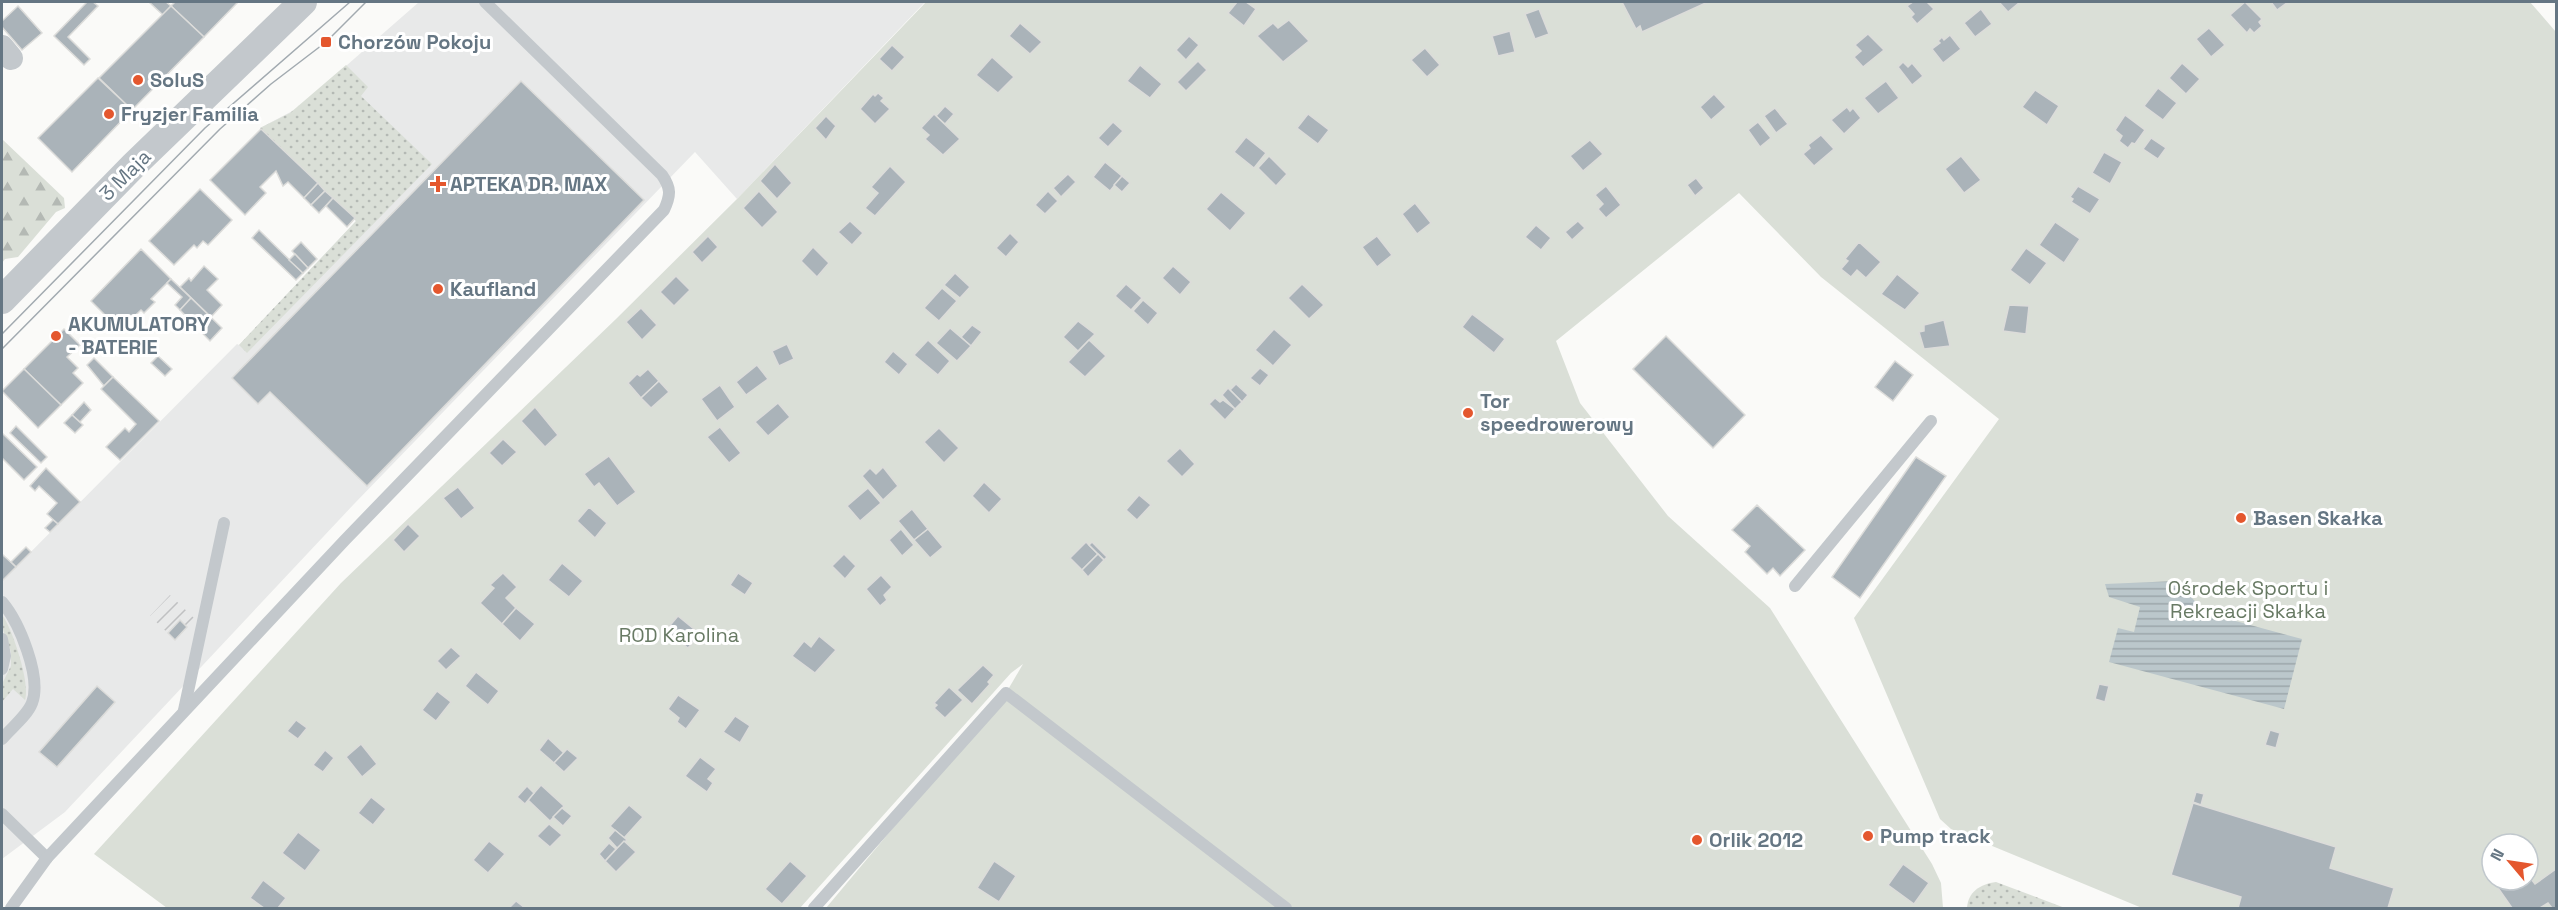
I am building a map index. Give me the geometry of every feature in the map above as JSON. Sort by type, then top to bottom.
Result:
[{"type":"street","name":"3 Maja","points":[[2,299],[134,165],[303,2]]},
{"type":"lane","points":[[11,909],[47,858],[345,540],[664,210],[670,198],[670,187],[662,175],[485,2]]},
{"type":"lane","points":[[1796,585],[1931,421]]},
{"type":"lane","points":[[184,712],[224,523]]},
{"type":"lane","points":[[2,602],[20,631],[34,671],[35,693],[31,706],[2,739]]},
{"type":"lane","points":[[2,639],[5,656],[2,669]]},
{"type":"lane","points":[[814,909],[1006,693],[1286,909]]},
{"type":"lane","points":[[2,814],[47,858]]},
{"type":"shaded area","points":[[419,2],[925,2],[737,199],[695,152],[354,504],[65,812],[2,859],[2,581],[237,344],[239,345],[356,221],[260,128],[298,108]]},
{"type":"shaded area","points":[[2176,581],[2206,613],[2302,639],[2284,709],[2109,662],[2118,628],[2134,632],[2140,607],[2109,597],[2105,584]]},
{"type":"shaded area","points":[[170,595],[195,619],[175,640],[150,616]]},
{"type":"green space","points":[[926,2],[2530,2],[2556,32],[2556,908],[2142,908],[1951,829],[1940,819],[1854,618],[1999,419],[1821,277],[1739,193],[1556,341],[1580,403],[1668,516],[1770,608],[1932,864],[1941,883],[1943,908],[826,908],[1006,693],[1023,664],[1011,673],[800,908],[167,908],[94,854],[341,583],[616,319],[737,199]]},
{"type":"green space","points":[[346,65],[368,87],[361,96],[432,164],[247,353],[239,345],[356,221],[260,128],[290,113]]},
{"type":"green space","points":[[2,139],[64,198],[65,208],[56,212],[18,257],[5,259],[2,263]]},
{"type":"green space","points":[[2,615],[11,631],[20,656],[25,682],[25,700],[13,689],[2,702],[2,684],[11,666],[11,652],[2,627]]},
{"type":"green space","points":[[1996,882],[2065,908],[1967,908],[1972,893],[1985,885]]},
{"type":"building","points":[[87,2],[93,2],[98,6],[68,37],[90,59],[84,65],[54,36]]},
{"type":"building","points":[[149,2],[166,2],[171,6],[163,15]]},
{"type":"building","points":[[175,2],[238,2],[204,37],[171,6]]},
{"type":"building","points":[[1237,2],[1246,2],[1256,9],[1244,26],[1228,13]]},
{"type":"building","points":[[1622,2],[1708,2],[1642,32],[1640,26],[1636,29]]},
{"type":"building","points":[[1913,2],[1927,2],[1934,9],[1917,24],[1911,17],[1914,14],[1907,6]]},
{"type":"building","points":[[1999,2],[2020,2],[2008,12]]},
{"type":"building","points":[[2245,2],[2262,19],[2259,22],[2262,26],[2254,33],[2250,29],[2247,33],[2230,15]]},
{"type":"building","points":[[2271,2],[2288,2],[2277,10]]},
{"type":"building","points":[[18,6],[42,33],[22,50],[2,27],[2,21]]},
{"type":"building","points":[[171,6],[204,37],[132,110],[99,78]]},
{"type":"building","points":[[1539,9],[1549,34],[1535,39],[1525,14]]},
{"type":"building","points":[[1981,9],[1992,24],[1975,37],[1964,23]]},
{"type":"building","points":[[1289,20],[1309,41],[1283,62],[1257,36],[1273,23],[1278,28]]},
{"type":"building","points":[[1020,23],[1042,42],[1030,54],[1009,36]]},
{"type":"building","points":[[2209,28],[2225,45],[2211,57],[2196,39]]},
{"type":"building","points":[[1510,31],[1515,52],[1498,56],[1492,36]]},
{"type":"building","points":[[1868,34],[1884,50],[1863,67],[1854,57],[1861,51],[1855,45]]},
{"type":"building","points":[[1950,35],[1961,49],[1943,63],[1932,49],[1940,43],[1938,41],[1942,37],[1944,40]]},
{"type":"building","points":[[1189,36],[1199,45],[1186,60],[1176,50]]},
{"type":"building","points":[[892,45],[905,57],[892,71],[879,59]]},
{"type":"building","points":[[1425,48],[1440,65],[1427,77],[1411,60]]},
{"type":"building","points":[[992,57],[1014,77],[998,93],[976,75]]},
{"type":"building","points":[[1198,61],[1207,70],[1186,91],[1177,82]]},
{"type":"building","points":[[1903,62],[1908,67],[1912,63],[1923,76],[1912,85],[1898,67]]},
{"type":"building","points":[[2182,63],[2200,79],[2186,94],[2169,78]]},
{"type":"building","points":[[1140,65],[1162,84],[1150,98],[1127,81]]},
{"type":"building","points":[[98,78],[132,110],[72,172],[38,138]]},
{"type":"building","name":"Kaufland","points":[[521,81],[644,200],[367,486],[270,392],[258,404],[232,378]]},
{"type":"building","points":[[1886,81],[1899,98],[1878,114],[1864,98]]},
{"type":"building","points":[[2158,88],[2177,103],[2163,120],[2144,106]]},
{"type":"building","points":[[2035,90],[2059,106],[2047,125],[2022,107]]},
{"type":"building","points":[[878,93],[884,98],[881,101],[890,109],[875,124],[860,109],[873,94],[875,96]]},
{"type":"building","points":[[1714,94],[1726,107],[1711,120],[1700,107]]},
{"type":"building","points":[[945,106],[954,114],[945,124],[936,116]]},
{"type":"building","points":[[1847,107],[1850,111],[1853,108],[1861,118],[1844,134],[1831,120]]},
{"type":"building","points":[[1775,108],[1788,124],[1776,133],[1764,116]]},
{"type":"building","points":[[934,114],[960,139],[943,155],[925,139],[929,135],[921,128]]},
{"type":"building","points":[[1308,114],[1329,130],[1318,144],[1297,128]]},
{"type":"building","points":[[2125,115],[2145,130],[2135,144],[2132,143],[2128,148],[2119,141],[2122,136],[2115,130]]},
{"type":"building","points":[[826,116],[836,126],[826,140],[815,128]]},
{"type":"building","points":[[1113,122],[1123,131],[1108,147],[1098,138]]},
{"type":"building","points":[[1758,122],[1771,138],[1760,147],[1748,130]]},
{"type":"building","points":[[261,129],[318,183],[304,198],[288,182],[283,186],[276,171],[260,187],[266,193],[245,215],[210,180]]},
{"type":"building","points":[[1821,135],[1834,149],[1814,166],[1803,154],[1810,148],[1808,145]]},
{"type":"building","points":[[1246,137],[1266,153],[1254,168],[1234,152]]},
{"type":"building","points":[[2151,138],[2166,148],[2158,159],[2143,149]]},
{"type":"building","points":[[1590,140],[1603,154],[1583,171],[1570,156]]},
{"type":"building","points":[[2104,152],[2122,162],[2110,184],[2092,173]]},
{"type":"building","points":[[1269,156],[1287,174],[1276,186],[1258,168]]},
{"type":"building","points":[[1961,156],[1981,180],[1964,193],[1945,169]]},
{"type":"building","points":[[1105,162],[1122,176],[1110,191],[1093,177]]},
{"type":"building","points":[[775,164],[792,183],[777,199],[760,181]]},
{"type":"building","points":[[890,166],[906,182],[875,216],[865,208],[878,193],[871,187]]},
{"type":"building","points":[[1068,174],[1076,182],[1061,197],[1053,188]]},
{"type":"building","points":[[1122,176],[1130,183],[1122,192],[1114,185]]},
{"type":"building","points":[[1696,178],[1704,188],[1695,196],[1687,185]]},
{"type":"building","points":[[318,183],[325,191],[311,205],[304,198]]},
{"type":"building","points":[[1606,186],[1621,205],[1606,218],[1598,209],[1603,204],[1595,195]]},
{"type":"building","points":[[2078,186],[2100,199],[2090,214],[2071,202],[2073,199],[2070,197]]},
{"type":"building","points":[[200,189],[232,220],[208,245],[203,241],[197,248],[194,245],[174,265],[149,241]]},
{"type":"building","points":[[325,191],[333,198],[319,213],[311,205]]},
{"type":"building","points":[[759,191],[778,212],[762,228],[743,208]]},
{"type":"building","points":[[1048,191],[1058,201],[1045,214],[1035,205]]},
{"type":"building","points":[[1221,192],[1246,213],[1230,231],[1206,209]]},
{"type":"building","points":[[333,198],[355,218],[347,227],[326,206]]},
{"type":"building","points":[[1415,203],[1431,223],[1417,234],[1402,214]]},
{"type":"building","points":[[850,221],[863,233],[852,245],[838,232]]},
{"type":"building","points":[[1578,221],[1585,228],[1572,240],[1565,232]]},
{"type":"building","points":[[2055,222],[2080,239],[2064,263],[2039,245]]},
{"type":"building","points":[[1536,225],[1551,238],[1541,250],[1525,237]]},
{"type":"building","points":[[259,230],[303,273],[296,280],[252,238]]},
{"type":"building","points":[[1010,233],[1019,242],[1006,257],[996,248]]},
{"type":"building","points":[[708,236],[718,247],[702,263],[692,252]]},
{"type":"building","points":[[1377,236],[1392,255],[1377,267],[1362,247]]},
{"type":"building","points":[[301,242],[317,259],[308,268],[292,251]]},
{"type":"building","points":[[1859,242],[1881,262],[1866,278],[1857,270],[1851,277],[1841,269],[1848,261],[1845,259]]},
{"type":"building","points":[[813,247],[829,263],[817,277],[801,261]]},
{"type":"building","points":[[2026,248],[2047,263],[2030,285],[2010,270]]},
{"type":"building","points":[[141,249],[171,279],[151,299],[155,302],[144,313],[141,310],[120,330],[91,301]]},
{"type":"building","points":[[295,254],[308,268],[303,273],[289,260]]},
{"type":"building","points":[[204,266],[218,279],[207,290],[222,305],[211,317],[180,287],[189,278],[191,281]]},
{"type":"building","points":[[1173,266],[1191,282],[1180,295],[1162,278]]},
{"type":"building","points":[[955,273],[970,287],[960,298],[944,285]]},
{"type":"building","points":[[1897,274],[1920,293],[1905,310],[1881,294]]},
{"type":"building","points":[[676,276],[690,290],[674,306],[660,292]]},
{"type":"building","points":[[171,279],[191,298],[180,310],[175,305],[182,297],[167,283]]},
{"type":"building","points":[[1126,284],[1142,298],[1131,310],[1115,296]]},
{"type":"building","points":[[1302,284],[1324,305],[1309,319],[1288,298]]},
{"type":"building","points":[[942,288],[957,301],[939,321],[924,308]]},
{"type":"building","points":[[191,298],[222,328],[210,341],[180,310]]},
{"type":"building","points":[[1143,300],[1158,313],[1148,325],[1133,311]]},
{"type":"building","points":[[2009,305],[2029,306],[2026,334],[2003,331]]},
{"type":"building","points":[[641,308],[657,325],[642,340],[626,322]]},
{"type":"building","points":[[1472,314],[1505,339],[1494,353],[1462,327]]},
{"type":"building","points":[[1944,320],[1950,346],[1924,349],[1919,332],[1924,331],[1924,325]]},
{"type":"building","points":[[1078,321],[1095,334],[1078,351],[1063,337]]},
{"type":"building","points":[[972,325],[982,332],[971,346],[961,337]]},
{"type":"building","points":[[950,328],[971,346],[957,361],[936,343]]},
{"type":"building","points":[[64,329],[80,345],[67,357],[78,368],[73,373],[83,383],[61,405],[24,369]]},
{"type":"building","points":[[1274,329],[1292,345],[1273,366],[1255,350]]},
{"type":"building","points":[[1666,336],[1745,415],[1713,448],[1633,369]]},
{"type":"building","points":[[928,340],[950,361],[938,375],[914,355]]},
{"type":"building","points":[[1089,340],[1106,356],[1085,377],[1068,362]]},
{"type":"building","points":[[787,344],[794,359],[779,366],[772,351]]},
{"type":"building","points":[[893,351],[908,364],[899,375],[884,362]]},
{"type":"building","points":[[158,356],[172,369],[165,376],[151,363]]},
{"type":"building","points":[[94,358],[113,377],[104,386],[87,365]]},
{"type":"building","points":[[1895,361],[1913,375],[1893,401],[1875,387]]},
{"type":"building","points":[[757,365],[768,379],[746,395],[736,382]]},
{"type":"building","points":[[1260,368],[1269,375],[1260,386],[1250,378]]},
{"type":"building","points":[[24,369],[61,405],[38,428],[2,391]]},
{"type":"building","points":[[648,369],[659,381],[641,398],[628,383],[637,374],[640,376]]},
{"type":"building","points":[[113,377],[159,421],[120,460],[106,447],[125,428],[129,432],[136,424],[101,389]]},
{"type":"building","points":[[659,381],[669,392],[651,408],[641,398]]},
{"type":"building","points":[[1236,384],[1248,395],[1242,402],[1230,390]]},
{"type":"building","points":[[720,385],[735,407],[717,421],[701,399]]},
{"type":"building","points":[[1228,388],[1242,402],[1235,409],[1222,395]]},
{"type":"building","points":[[1215,398],[1220,402],[1223,400],[1235,409],[1225,420],[1209,404]]},
{"type":"building","points":[[84,402],[91,410],[80,422],[72,415]]},
{"type":"building","points":[[778,403],[790,417],[768,436],[755,422]]},
{"type":"building","points":[[535,407],[558,435],[545,447],[521,421]]},
{"type":"building","points":[[72,415],[83,425],[75,433],[64,423]]},
{"type":"building","points":[[16,426],[47,457],[41,463],[10,433]]},
{"type":"building","points":[[720,427],[741,453],[729,463],[707,437]]},
{"type":"building","points":[[939,428],[959,448],[944,463],[924,442]]},
{"type":"building","points":[[2,433],[37,467],[24,480],[3,459],[2,461]]},
{"type":"building","points":[[503,439],[517,452],[502,466],[489,453]]},
{"type":"building","points":[[1180,448],[1195,464],[1182,477],[1166,461]]},
{"type":"building","points":[[609,456],[636,492],[617,506],[599,483],[594,487],[584,474]]},
{"type":"building","points":[[1916,457],[1946,476],[1860,598],[1832,577]]},
{"type":"building","points":[[883,467],[898,486],[883,500],[862,476],[870,468],[876,474]]},
{"type":"building","points":[[46,468],[80,502],[58,524],[47,514],[57,503],[39,486],[35,491],[30,486]]},
{"type":"building","points":[[984,482],[1002,499],[989,513],[972,496]]},
{"type":"building","points":[[458,487],[475,508],[461,519],[443,498]]},
{"type":"building","points":[[868,488],[881,503],[860,521],[847,506]]},
{"type":"building","points":[[1139,495],[1151,505],[1137,520],[1126,510]]},
{"type":"building","points":[[1757,505],[1805,550],[1780,576],[1773,568],[1767,574],[1745,552],[1750,546],[1732,530]]},
{"type":"building","points":[[589,507],[607,523],[595,538],[577,521]]},
{"type":"building","points":[[912,509],[928,529],[914,540],[898,521]]},
{"type":"building","points":[[53,520],[58,524],[50,532],[45,528]]},
{"type":"building","points":[[408,524],[420,536],[404,552],[393,540]]},
{"type":"building","points":[[901,529],[914,545],[902,556],[889,540]]},
{"type":"building","points":[[928,529],[943,547],[930,558],[914,540]]},
{"type":"building","points":[[1086,542],[1098,554],[1082,570],[1070,558]]},
{"type":"building","points":[[1092,542],[1107,557],[1104,560],[1089,545]]},
{"type":"building","points":[[26,547],[31,552],[16,567],[11,562]]},
{"type":"building","points":[[844,554],[856,566],[845,579],[832,566]]},
{"type":"building","points":[[1098,554],[1104,560],[1088,577],[1082,570]]},
{"type":"building","points":[[3,555],[16,567],[2,581],[2,557]]},
{"type":"building","points":[[562,563],[583,581],[569,597],[548,580]]},
{"type":"building","points":[[503,573],[517,587],[506,598],[516,608],[502,624],[480,603],[494,588],[490,585]]},
{"type":"building","points":[[738,573],[753,583],[745,595],[730,585]]},
{"type":"building","points":[[881,575],[892,587],[884,595],[887,600],[880,606],[866,589]]},
{"type":"building","points":[[2302,579],[2313,582],[2311,592],[2299,590]]},
{"type":"building","points":[[516,608],[535,624],[520,641],[502,624]]},
{"type":"building","points":[[678,616],[700,634],[688,648],[666,630]]},
{"type":"building","points":[[180,620],[187,627],[175,640],[168,633]]},
{"type":"building","points":[[819,636],[836,650],[815,673],[792,656],[804,641],[811,647]]},
{"type":"building","points":[[451,647],[461,656],[446,670],[437,661]]},
{"type":"building","points":[[983,665],[994,675],[988,682],[990,684],[972,704],[957,690]]},
{"type":"building","points":[[476,672],[499,691],[488,705],[465,686]]},
{"type":"building","points":[[2099,684],[2109,686],[2105,702],[2095,699]]},
{"type":"building","points":[[97,686],[115,702],[57,767],[39,752]]},
{"type":"building","points":[[949,687],[963,700],[945,718],[934,708],[937,705],[934,703]]},
{"type":"building","points":[[437,691],[451,702],[436,721],[422,710]]},
{"type":"building","points":[[678,695],[700,710],[686,729],[677,722],[679,718],[668,709]]},
{"type":"building","points":[[735,716],[750,726],[740,743],[723,732]]},
{"type":"building","points":[[296,720],[307,728],[298,739],[287,731]]},
{"type":"building","points":[[2270,730],[2280,733],[2276,748],[2265,745]]},
{"type":"building","points":[[548,738],[564,753],[554,763],[539,750]]},
{"type":"building","points":[[361,744],[377,764],[362,777],[346,757]]},
{"type":"building","points":[[567,749],[578,758],[564,772],[554,763]]},
{"type":"building","points":[[325,750],[334,758],[323,772],[313,765]]},
{"type":"building","points":[[700,757],[716,769],[708,779],[713,783],[707,792],[685,776]]},
{"type":"building","points":[[541,785],[564,806],[550,821],[528,800]]},
{"type":"building","points":[[527,786],[534,793],[525,804],[517,797]]},
{"type":"building","points":[[2196,792],[2204,794],[2201,805],[2193,802]]},
{"type":"building","points":[[371,797],[386,809],[373,825],[358,813]]},
{"type":"building","points":[[2193,803],[2336,847],[2330,868],[2394,888],[2388,908],[2238,908],[2241,897],[2171,875]]},
{"type":"building","points":[[629,805],[643,817],[624,838],[610,826]]},
{"type":"building","points":[[562,808],[572,816],[563,826],[553,817]]},
{"type":"building","points":[[549,824],[562,835],[550,847],[537,836]]},
{"type":"building","points":[[615,830],[627,840],[617,848],[608,838]]},
{"type":"building","points":[[298,832],[321,850],[305,871],[282,853]]},
{"type":"building","points":[[489,841],[505,854],[488,873],[473,860]]},
{"type":"building","points":[[624,841],[636,852],[616,872],[605,861]]},
{"type":"building","points":[[609,843],[616,849],[605,861],[599,854]]},
{"type":"building","points":[[790,861],[807,876],[782,904],[765,889]]},
{"type":"building","points":[[994,861],[1016,876],[999,902],[977,888]]},
{"type":"building","points":[[1903,864],[1929,883],[1914,904],[1888,885]]},
{"type":"building","points":[[2556,869],[2556,908],[2552,908],[2548,903],[2540,908],[2512,908],[2501,892],[2540,892],[2540,880]]},
{"type":"building","points":[[263,880],[286,898],[278,908],[264,908],[250,898]]},
{"type":"building","points":[[516,901],[525,908],[509,908]]},
{"type":"tram line","points":[[2,334],[205,128],[350,2]]},
{"type":"tram line","points":[[2,349],[220,129],[271,84],[326,42],[366,2]]},
{"type":"place","name":"Chorzów Pokoju","points":[[326,42]]},
{"type":"place","name":"SoluS","points":[[138,80]]},
{"type":"place","name":"Fryzjer Familia","points":[[109,114]]},
{"type":"place","name":"APTEKA DR. MAX","points":[[438,184]]},
{"type":"place","name":"Kaufland","points":[[438,289]]},
{"type":"place","name":"AKUMULATORY - BATERIE","points":[[56,336]]},
{"type":"place","name":"Tor speedrowerowy","points":[[1468,413]]},
{"type":"place","name":"Basen Skałka","points":[[2241,518]]},
{"type":"place","name":"Pump track","points":[[1868,836]]},
{"type":"place","name":"Orlik 2012","points":[[1697,840]]},
{"type":"park label","name":"Ośrodek Sportu i Rekreacji Skałka","points":[[2248,600]]},
{"type":"park label","name":"ROD Karolina","points":[[679,635]]}]
